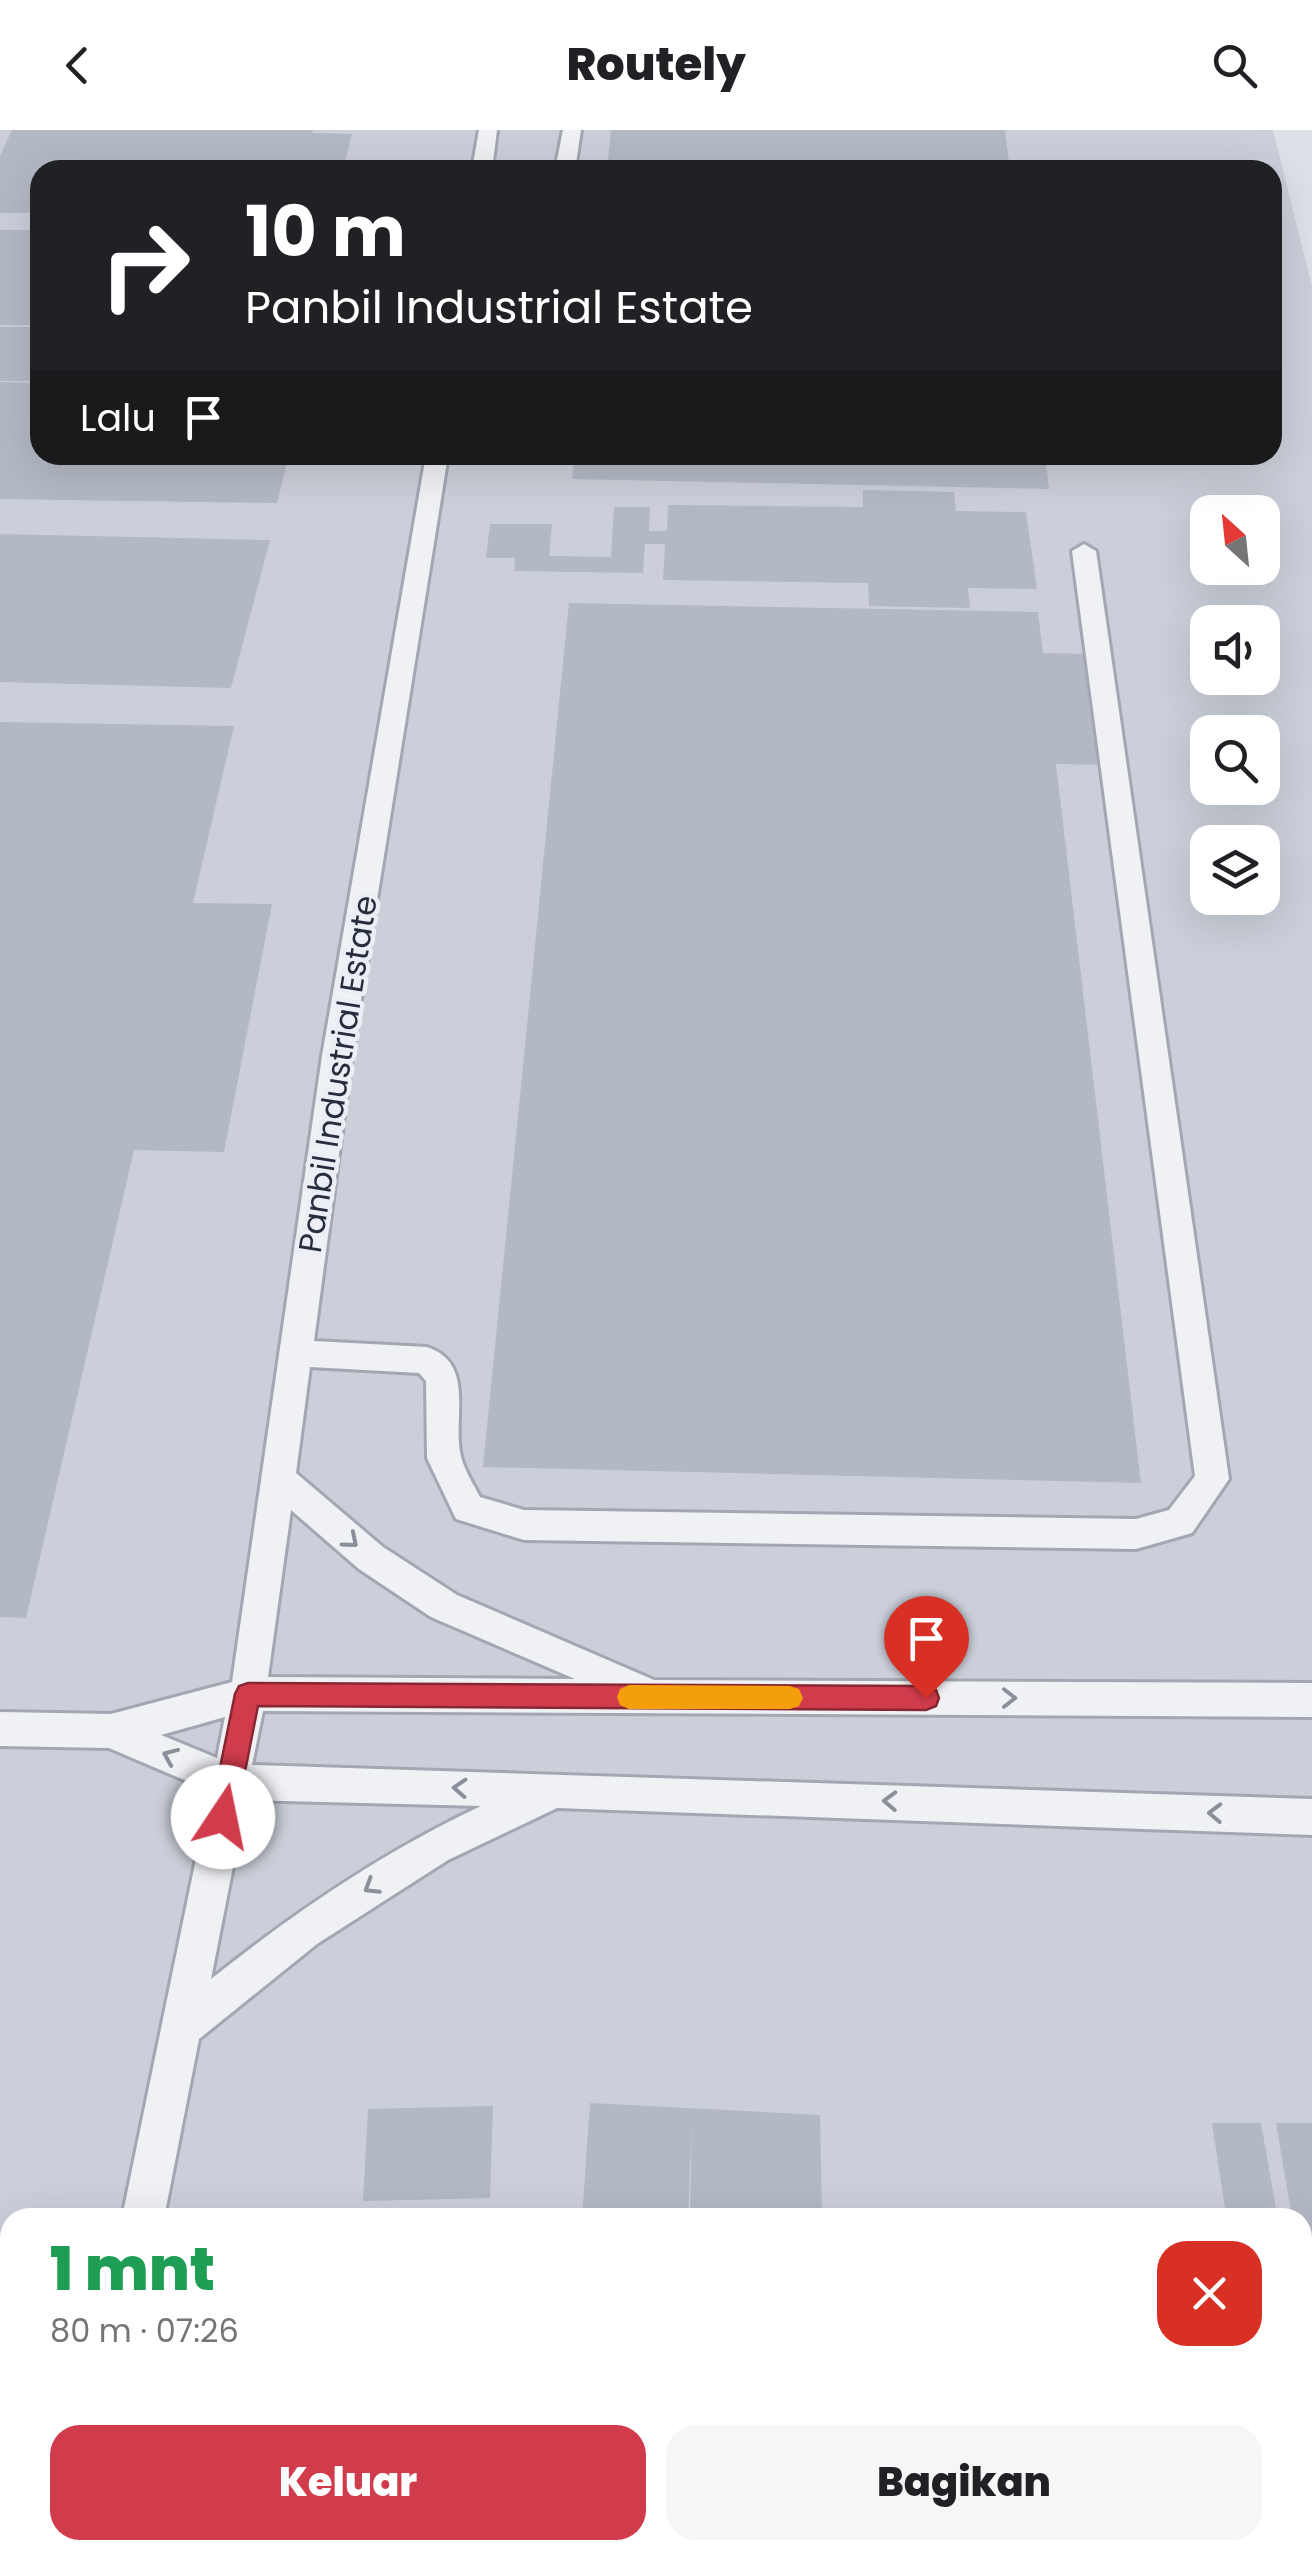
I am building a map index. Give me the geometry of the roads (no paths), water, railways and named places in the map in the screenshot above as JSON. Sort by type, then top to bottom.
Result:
[{"type":"lane","points":[[484,160],[488,130]]},
{"type":"lane","points":[[567,160],[572,130]]},
{"type":"lane","name":"Panbil Industrial Estate","points":[[146,2208],[248,1694],[337,1056],[436,465]]},
{"type":"lane","points":[[296,1353],[427,1360],[442,1376],[444,1458],[468,1508],[524,1525],[1136,1534],[1180,1522],[1212,1479],[1084,551]]},
{"type":"lane","points":[[276,1478],[372,1558],[444,1606],[657,1697]]},
{"type":"lane","points":[[0,1729],[111,1730],[248,1694],[1312,1700]]},
{"type":"lane","points":[[111,1730],[230,1782],[659,1792],[1312,1817]]},
{"type":"lane","points":[[180,2028],[303,1930],[435,1847],[550,1792]]}]
